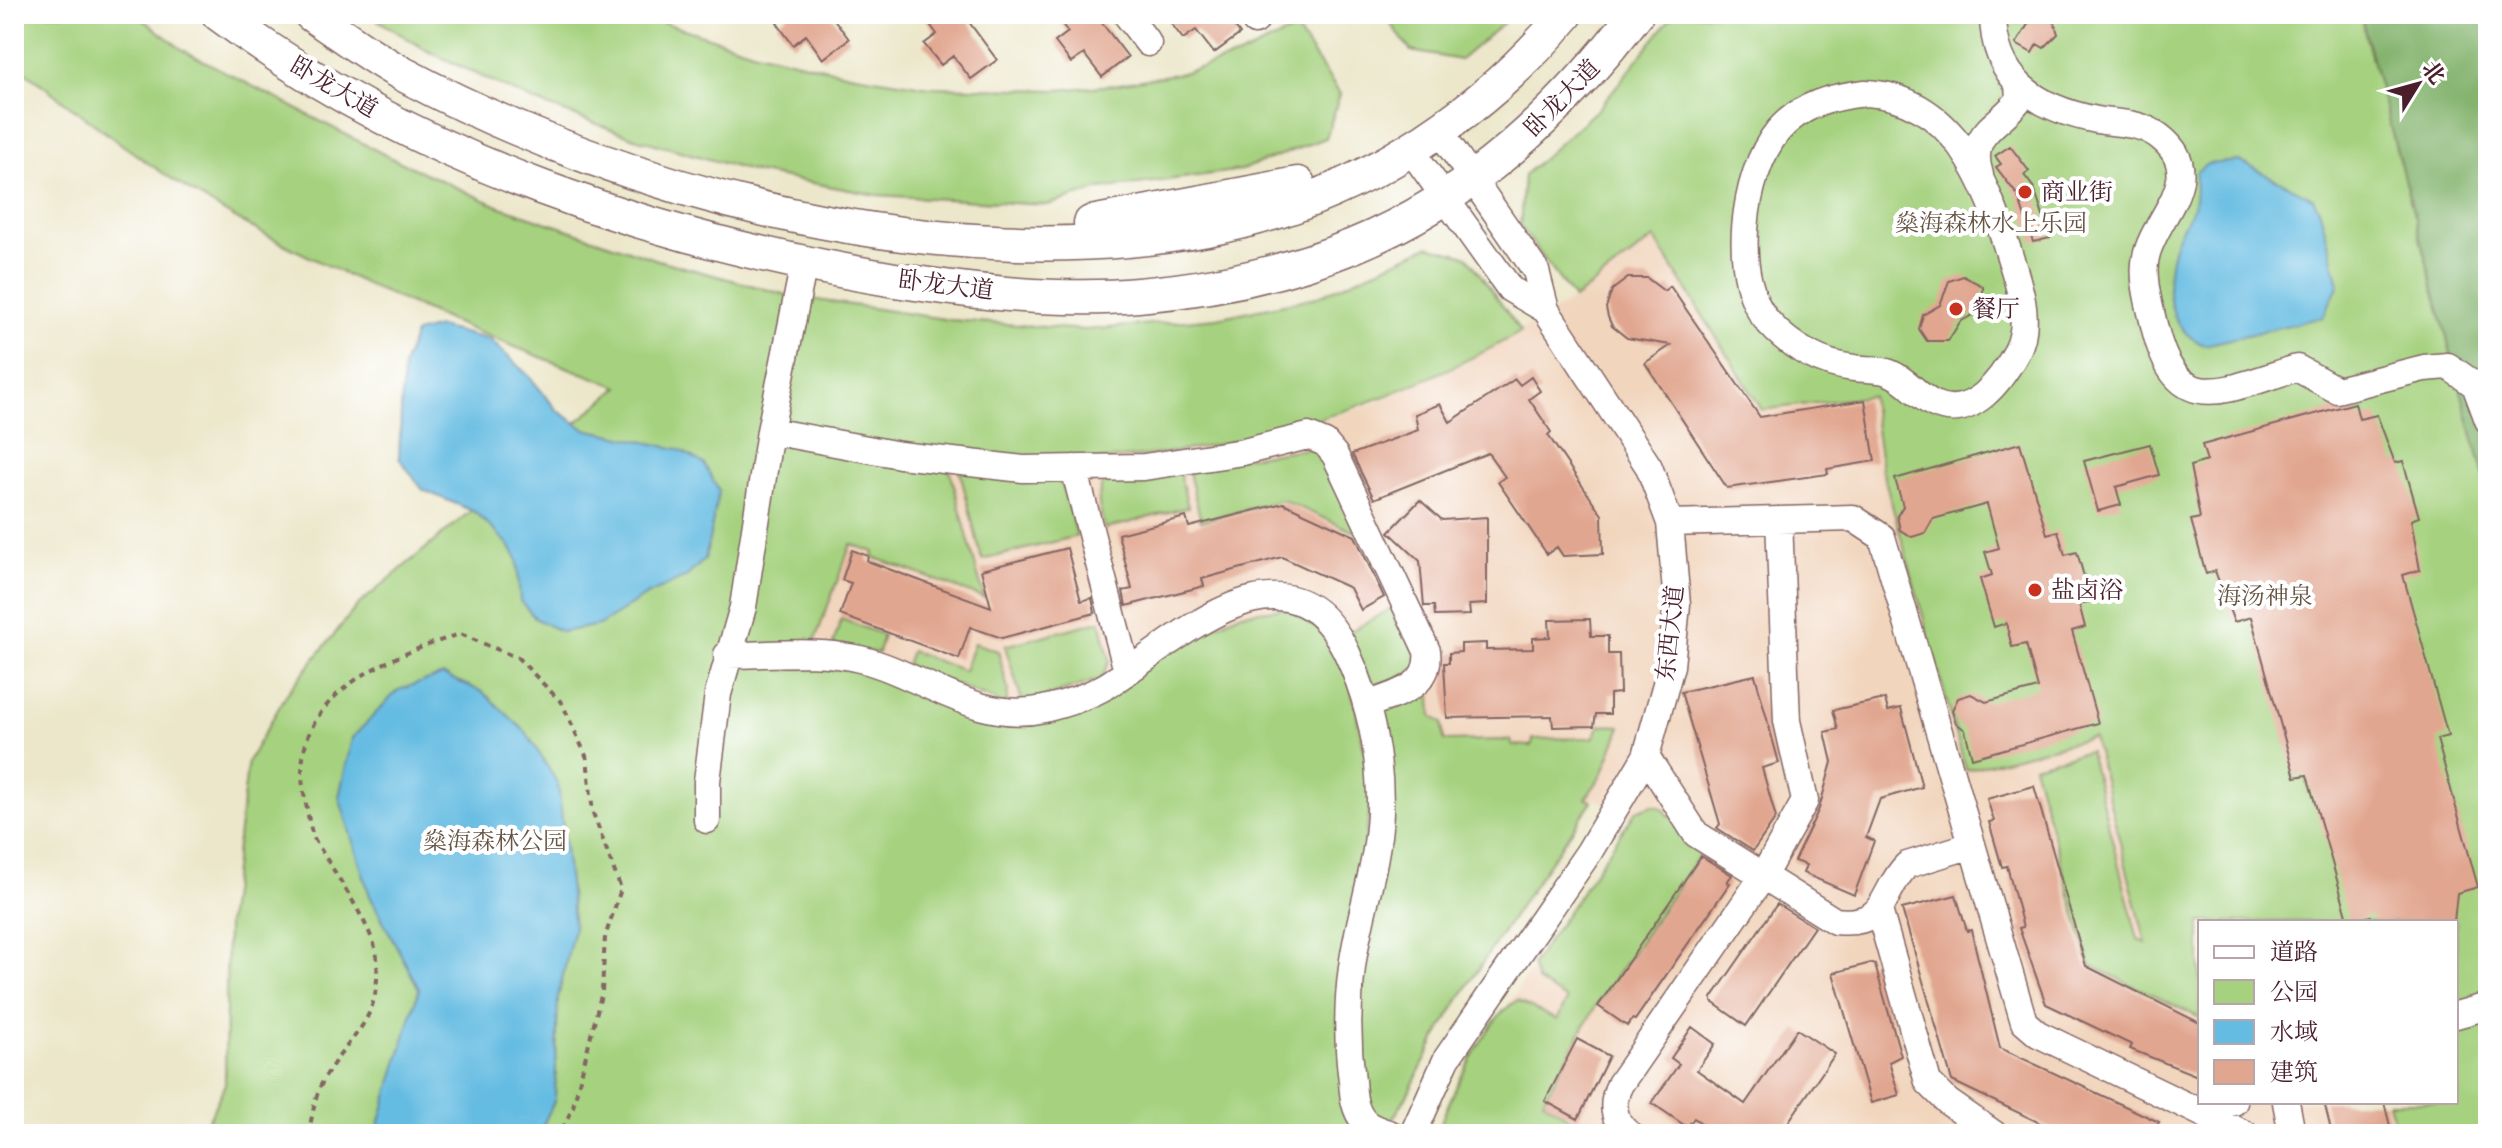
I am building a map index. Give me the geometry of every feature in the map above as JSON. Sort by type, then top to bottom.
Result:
[{"type":"main road","name":"卧龙大道","points":[[219,14],[257,42],[376,112],[480,162],[581,201],[752,252],[804,263],[950,288],[1058,296],[1136,296],[1204,287],[1283,269],[1352,246],[1460,189],[1529,134],[1588,73],[1635,15]]},
{"type":"main road","name":"卧龙大道","points":[[311,14],[400,73],[499,122],[602,160],[685,187],[801,216],[951,241],[1013,242],[1184,203],[1370,172],[1411,150]]},
{"type":"main road","points":[[1411,150],[1490,92],[1566,14]]},
{"type":"street","points":[[1126,14],[1148,43]]},
{"type":"street","points":[[1993,14],[1997,49],[2004,67],[2018,84],[2048,104],[2094,119],[2147,128],[2163,138],[2177,159],[2179,191],[2152,237],[2144,268],[2161,356],[2181,384],[2209,392],[2297,368],[2337,390],[2424,368],[2448,366],[2475,385],[2488,420]]},
{"type":"street","points":[[2018,84],[2020,96],[2001,118],[1978,145],[1975,156],[1997,213],[2024,316],[2020,344],[2003,374],[1981,398],[1961,407],[1935,405],[1912,385],[1887,372],[1843,366],[1815,357],[1767,322],[1747,278],[1746,242],[1752,186],[1778,131],[1808,107],[1825,99],[1865,93],[1899,99],[1937,121],[1959,128],[2001,118],[2024,104],[2048,104]]},
{"type":"street","points":[[1937,121],[1955,139],[1980,175]]},
{"type":"street","points":[[1439,130],[1460,189]]},
{"type":"street","name":"东西大道","points":[[1411,150],[1460,189],[1510,289],[1546,310],[1649,467],[1670,523],[1677,604],[1671,666],[1646,756],[1589,852],[1447,1058],[1413,1134]]},
{"type":"street","points":[[707,820],[712,736],[727,655],[743,607],[770,431],[804,263]]},
{"type":"street","points":[[770,431],[900,455],[1023,469],[1144,467],[1243,452],[1308,436],[1325,443],[1335,455],[1428,659],[1426,670],[1409,689],[1366,705]]},
{"type":"street","points":[[1074,468],[1127,671]]},
{"type":"street","points":[[1670,523],[1853,518],[1882,537],[2020,1014],[2030,1029],[2245,1134]]},
{"type":"street","points":[[1629,1134],[1616,1118],[1614,1108],[1620,1084],[1762,878],[1805,801],[1787,721],[1779,520]]},
{"type":"street","points":[[727,655],[827,655],[862,659],[973,705],[1019,712],[1042,710],[1091,694],[1183,630],[1228,606],[1260,597],[1284,597],[1320,616],[1336,632],[1366,705],[1377,757],[1380,811],[1374,872],[1352,965],[1349,1061],[1356,1109],[1365,1123],[1391,1134]]},
{"type":"street","points":[[1646,756],[1696,834],[1835,921],[1852,921],[1879,910],[1907,865],[1972,845]]},
{"type":"street","points":[[1879,910],[1928,1082],[1948,1102],[1994,1134]]},
{"type":"street","points":[[2458,1014],[2488,1006]]},
{"type":"street","points":[[2189,1107],[2204,1109],[2225,1104]]},
{"type":"street","points":[[2286,1104],[2292,1134]]},
{"type":"path","points":[[308,1134],[320,1087],[374,1009],[377,955],[313,836],[301,781],[301,756],[308,729],[343,687],[416,649],[460,634],[518,658],[562,703],[587,758],[593,813],[621,889],[605,937],[602,991],[573,1107],[560,1134]]},
{"type":"shaded area","points":[[1654,238],[1762,410],[1871,396],[1882,469],[2093,737],[2198,965],[2198,1104],[2404,1104],[2441,1134],[1437,1134],[1468,1066],[1630,818],[1595,798],[1482,963],[1421,1061],[1390,1134],[1072,711],[791,669],[797,621],[795,425],[1239,441],[1322,421],[1376,403],[1463,364],[1574,299]]},
{"type":"green space","name":"燊海森林公园","points":[[14,14],[136,14],[183,50],[389,157],[498,206],[658,260],[791,296],[951,320],[1085,330],[1217,318],[1317,297],[1428,246],[1467,256],[1521,332],[1476,356],[1385,396],[1291,428],[1243,440],[1143,456],[949,467],[984,598],[873,557],[874,552],[851,544],[814,643],[794,641],[791,668],[853,669],[1020,721],[1242,613],[1286,608],[1321,631],[1349,679],[1373,790],[1344,972],[1372,1134],[202,1134],[225,1084],[227,924],[248,761],[288,692],[357,606],[619,387],[381,291],[212,205],[125,147],[14,63]]},
{"type":"green space","points":[[368,14],[636,14],[756,52],[849,74],[930,87],[1058,90],[1114,85],[1186,72],[1239,56],[1296,29],[1340,94],[1326,138],[1241,170],[1101,189],[1047,205],[876,195],[754,172],[638,139],[534,101],[428,51]]},
{"type":"green space","points":[[1384,14],[1514,14],[1460,60],[1411,51]]},
{"type":"green space","points":[[1674,14],[2360,14],[2488,491],[2488,1134],[2392,1134],[2390,1129],[2395,1127],[2389,1104],[2458,1104],[2458,920],[2198,920],[2198,1017],[2090,965],[2033,765],[2089,751],[2138,939],[2146,943],[2093,737],[1966,770],[1882,469],[1871,396],[1762,410],[1654,238],[1574,299],[1520,226],[1524,175],[1599,108]]},
{"type":"green space","points":[[2360,14],[2488,14],[2488,491]]},
{"type":"green space","points":[[1320,447],[1366,537],[1283,500],[1201,521],[1187,465]]},
{"type":"green space","points":[[1178,467],[1188,507],[1105,529],[1099,498],[1105,480]]},
{"type":"green space","points":[[959,468],[1055,478],[1063,487],[1077,536],[982,560]]},
{"type":"green space","points":[[1398,605],[1420,667],[1386,689],[1374,686],[1344,635]]},
{"type":"green space","points":[[841,619],[883,635],[878,653],[833,645]]},
{"type":"green space","points":[[1100,621],[1110,661],[1101,679],[1023,704],[1005,646]]},
{"type":"green space","points":[[974,643],[998,651],[1008,690],[1006,705],[906,665],[911,651],[964,671]]},
{"type":"green space","points":[[1430,675],[1432,716],[1442,723],[1444,741],[1511,740],[1512,745],[1532,746],[1533,739],[1593,738],[1600,725],[1621,726],[1602,775],[1586,798],[1592,802],[1463,993],[1396,1113],[1389,1123],[1379,1124],[1360,1102],[1354,1062],[1381,711]]},
{"type":"green space","points":[[1653,805],[1662,808],[1703,850],[1595,1007],[1543,1101],[1570,1118],[1561,1134],[1437,1134],[1470,1060],[1494,1022],[1507,1008],[1518,1001],[1557,1020],[1567,1000],[1537,981],[1532,965],[1636,811]]},
{"type":"water","points":[[2239,161],[2313,198],[2320,211],[2339,284],[2323,317],[2205,345],[2192,338],[2175,316],[2169,288],[2171,257],[2194,203],[2196,172],[2207,164]]},
{"type":"water","points":[[439,327],[490,340],[529,376],[557,410],[585,429],[678,449],[704,464],[719,491],[705,559],[686,577],[647,595],[599,625],[562,632],[536,619],[520,601],[517,559],[508,544],[475,512],[423,490],[399,458],[403,366],[415,333]]},
{"type":"water","points":[[443,675],[483,692],[526,732],[558,784],[574,928],[558,997],[555,1099],[539,1134],[376,1134],[419,989],[370,896],[339,797],[352,738],[398,690]]},
{"type":"building","points":[[789,14],[830,14],[849,39],[823,59],[806,35],[793,45],[777,23]]},
{"type":"building","points":[[922,14],[963,14],[997,60],[971,79],[953,56],[941,65],[924,44],[937,34]]},
{"type":"building","points":[[1054,14],[1095,14],[1128,57],[1102,77],[1084,54],[1071,63],[1055,42],[1068,32]]},
{"type":"building","points":[[1164,14],[1225,14],[1240,34],[1214,53],[1196,30],[1183,39]]},
{"type":"building","points":[[2052,15],[2058,34],[2044,48],[2037,44],[2032,53],[2016,44],[2030,21]]},
{"type":"building","name":"商业街","points":[[2010,146],[2029,171],[2024,175],[2034,188],[2050,238],[2033,242],[2018,196],[1996,167],[2001,164],[1995,156]]},
{"type":"building","name":"餐厅","points":[[1963,276],[1983,286],[1983,309],[1960,322],[1948,341],[1927,341],[1919,329],[1923,315],[1940,305],[1949,281]]},
{"type":"building","points":[[1628,278],[1647,278],[1664,291],[1670,286],[1760,417],[1865,400],[1875,461],[1827,469],[1828,474],[1727,488],[1645,363],[1671,345],[1627,338],[1612,326],[1606,308],[1612,290]]},
{"type":"building","points":[[1531,377],[1540,391],[1529,399],[1551,432],[1548,435],[1602,515],[1603,554],[1563,556],[1557,547],[1547,554],[1498,482],[1505,477],[1488,453],[1374,499],[1352,454],[1418,430],[1415,414],[1440,404],[1450,422],[1515,379],[1520,385]]},
{"type":"building","points":[[2355,403],[2359,419],[2377,415],[2395,463],[2403,461],[2419,517],[2411,520],[2420,570],[2403,575],[2448,736],[2437,739],[2478,887],[2457,893],[2454,920],[2373,920],[2371,916],[2348,920],[2307,775],[2295,777],[2251,617],[2234,622],[2215,571],[2206,574],[2191,520],[2200,518],[2190,466],[2207,461],[2202,445]]},
{"type":"building","name":"盐卤浴","points":[[2020,443],[2047,534],[2058,531],[2065,555],[2077,552],[2091,601],[2079,604],[2085,627],[2072,631],[2098,723],[1972,758],[1965,730],[1956,723],[1952,710],[1958,698],[1971,694],[1986,702],[2038,688],[2026,644],[2012,647],[2006,623],[1994,627],[1980,579],[1992,575],[1985,552],[1999,548],[1987,504],[1933,519],[1925,533],[1912,537],[1900,530],[1897,516],[1903,506],[1895,479]]},
{"type":"building","points":[[2150,444],[2159,475],[2116,487],[2121,505],[2098,511],[2084,461]]},
{"type":"building","points":[[1420,500],[1442,520],[1487,517],[1487,604],[1469,605],[1470,615],[1435,616],[1434,606],[1424,606],[1420,561],[1389,532]]},
{"type":"building","points":[[1283,503],[1355,536],[1384,597],[1361,610],[1350,588],[1282,557],[1202,579],[1204,586],[1126,606],[1123,591],[1132,589],[1118,534],[1186,517],[1189,527]]},
{"type":"building","points":[[1067,548],[1081,601],[1092,598],[1095,613],[1002,638],[970,627],[959,659],[840,615],[851,583],[842,580],[852,550],[868,556],[867,561],[991,607],[981,570]]},
{"type":"building","points":[[1590,619],[1591,636],[1608,636],[1608,654],[1619,654],[1620,693],[1610,694],[1610,714],[1596,714],[1594,726],[1553,727],[1552,716],[1447,718],[1444,663],[1449,663],[1449,653],[1461,652],[1461,644],[1486,643],[1486,650],[1533,649],[1533,638],[1550,637],[1549,620]]},
{"type":"building","points":[[1755,675],[1779,763],[1762,768],[1776,818],[1753,851],[1717,828],[1720,824],[1681,692]]},
{"type":"building","points":[[1885,699],[1888,711],[1901,708],[1922,787],[1880,799],[1866,837],[1874,841],[1854,895],[1803,873],[1806,865],[1794,861],[1819,809],[1832,762],[1825,732],[1838,729],[1833,710]]},
{"type":"building","points":[[2034,786],[2086,966],[2198,1022],[2198,1076],[2130,1049],[2132,1045],[2046,1004],[2019,928],[2023,927],[2007,866],[2002,867],[1989,822],[1994,821],[1987,799]]},
{"type":"building","points":[[1701,856],[1732,875],[1727,882],[1730,883],[1635,1020],[1632,1019],[1627,1026],[1598,1006]]},
{"type":"building","points":[[1956,895],[1967,931],[1971,930],[2000,1048],[2159,1122],[2153,1134],[2063,1134],[1952,1081],[1902,909]]},
{"type":"building","points":[[1777,904],[1814,927],[1746,1026],[1712,1002],[1712,998]]},
{"type":"building","points":[[1871,963],[1875,965],[1901,1056],[1889,1062],[1899,1095],[1871,1103],[1833,973]]},
{"type":"building","points":[[1692,1027],[1715,1044],[1697,1070],[1745,1104],[1797,1029],[1835,1054],[1780,1134],[1717,1134],[1694,1118],[1687,1127],[1652,1103],[1679,1064],[1671,1058]]},
{"type":"building","points":[[1577,1039],[1609,1056],[1578,1119],[1545,1101]]},
{"type":"building","points":[[2324,1104],[2384,1104],[2390,1126],[2386,1127],[2388,1134],[2332,1134]]},
{"type":"place","name":"商业街","points":[[2025,192]]},
{"type":"place","name":"餐厅","points":[[1956,309]]},
{"type":"place","name":"盐卤浴","points":[[2035,590]]},
{"type":"park label","name":"燊海森林水上乐园","points":[[1991,223]]},
{"type":"park label","name":"海汤神泉","points":[[2265,596]]}]
